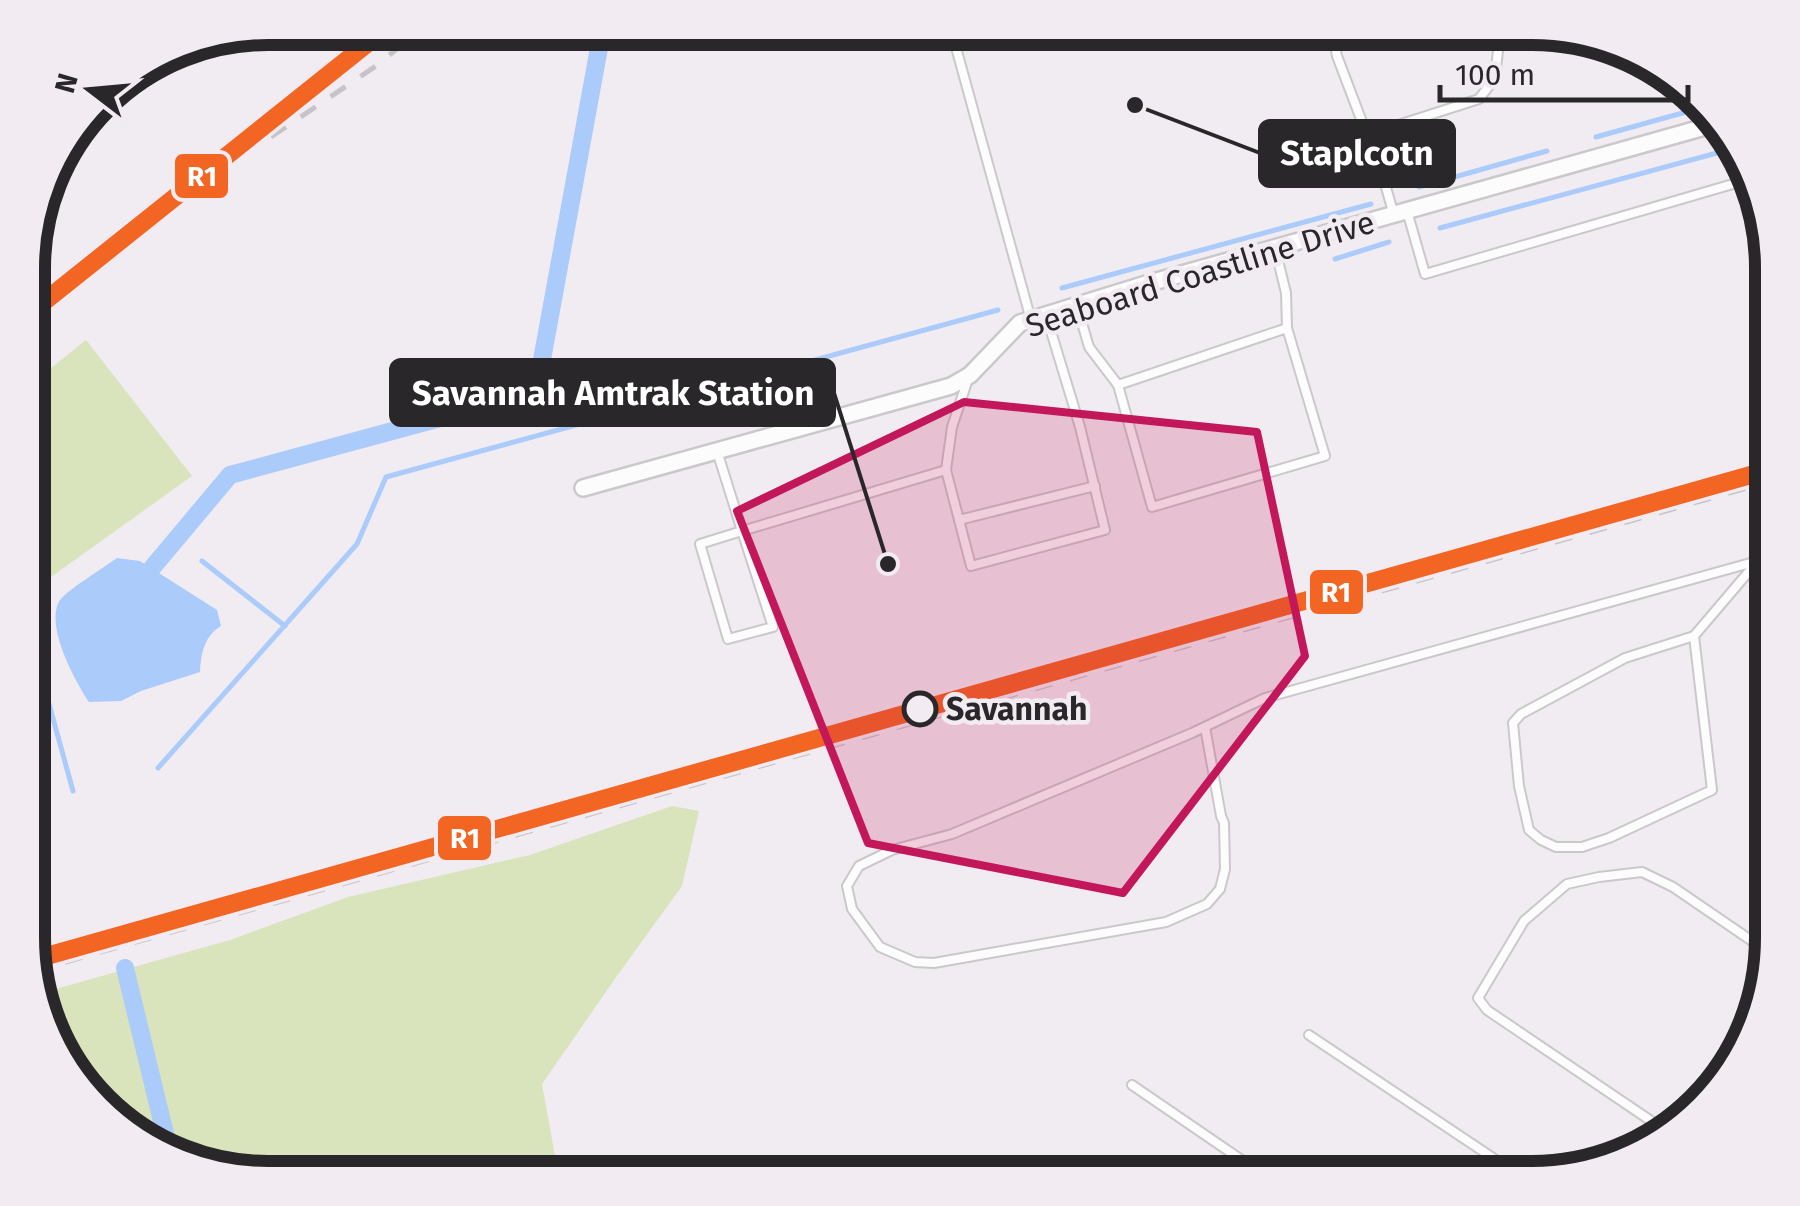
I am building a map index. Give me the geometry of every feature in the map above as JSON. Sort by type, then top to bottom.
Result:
[{"type":"street","name":"Seaboard Coastline Drive","points":[[583,488],[951,386],[970,375],[1020,324],[1077,305],[1705,127]]},
{"type":"lane","points":[[955,45],[1038,318],[1080,427],[1105,530],[971,566],[946,470],[952,426],[970,375]]},
{"type":"lane","points":[[1335,45],[1367,135],[1425,274],[1738,183]]},
{"type":"lane","points":[[1367,135],[1479,100],[1496,78],[1496,45]]},
{"type":"lane","points":[[1077,305],[1089,348],[1118,385],[1152,507],[1324,456],[1287,328],[1286,293],[1275,248]]},
{"type":"lane","points":[[1118,385],[1287,328]]},
{"type":"lane","points":[[717,451],[742,530],[773,627],[728,640],[700,544],[742,530],[946,470]]},
{"type":"lane","points":[[959,520],[1095,486]]},
{"type":"lane","points":[[1205,727],[1224,823],[1225,868],[1220,888],[1207,904],[1166,922],[934,963],[915,962],[880,947],[852,908],[847,886],[859,866],[892,850],[952,834],[1266,698],[1755,563]]},
{"type":"lane","points":[[1694,636],[1712,790],[1582,847],[1556,847],[1541,840],[1529,830],[1519,786],[1513,723],[1521,714],[1625,658],[1694,636],[1755,564]]},
{"type":"lane","points":[[1655,1123],[1487,1010],[1478,998],[1524,922],[1567,884],[1599,877],[1642,872],[1673,887],[1755,942]]},
{"type":"lane","points":[[1309,1035],[1498,1161]]},
{"type":"lane","points":[[1132,1085],[1243,1161]]},
{"type":"highlighted area","points":[[964,402],[1257,432],[1305,656],[1123,893],[868,843],[737,511]]},
{"type":"green space","points":[[86,340],[192,476],[45,581],[45,373]]},
{"type":"green space","points":[[672,806],[699,811],[682,886],[542,1084],[556,1161],[268,1161],[225,1157],[196,1149],[144,1123],[110,1096],[75,1049],[57,1010],[52,990],[230,940],[348,897],[530,855]]},
{"type":"water","points":[[117,558],[140,561],[217,610],[221,626],[204,646],[200,672],[121,701],[89,702],[63,652],[56,610],[64,596]]},
{"type":"waterway","points":[[152,568],[230,475],[444,417],[541,365],[600,45]]},
{"type":"waterway","points":[[1596,137],[1691,111]]},
{"type":"waterway","points":[[1419,187],[1547,151]]},
{"type":"waterway","points":[[1440,228],[1722,152]]},
{"type":"waterway","points":[[1062,288],[1371,204]]},
{"type":"waterway","points":[[1335,259],[1389,242]]},
{"type":"waterway","points":[[158,768],[357,544],[386,477],[998,310]]},
{"type":"waterway","points":[[202,561],[285,626]]},
{"type":"waterway","points":[[45,689],[73,791]]},
{"type":"waterway","points":[[125,968],[166,1136]]},
{"type":"railway","points":[[45,301],[365,45]]},
{"type":"railway","points":[[271,137],[402,45]]},
{"type":"railway","points":[[47,967],[1755,486]]},
{"type":"transit line","name":"R1","points":[[45,301],[365,45]]},
{"type":"transit line","name":"R1","points":[[46,956],[1755,474]]},
{"type":"place","name":"Staplcotn","points":[[1135,105]]},
{"type":"place","name":"Savannah Amtrak Station","points":[[888,564]]},
{"type":"place","name":"Savannah","points":[[920,709]]}]
